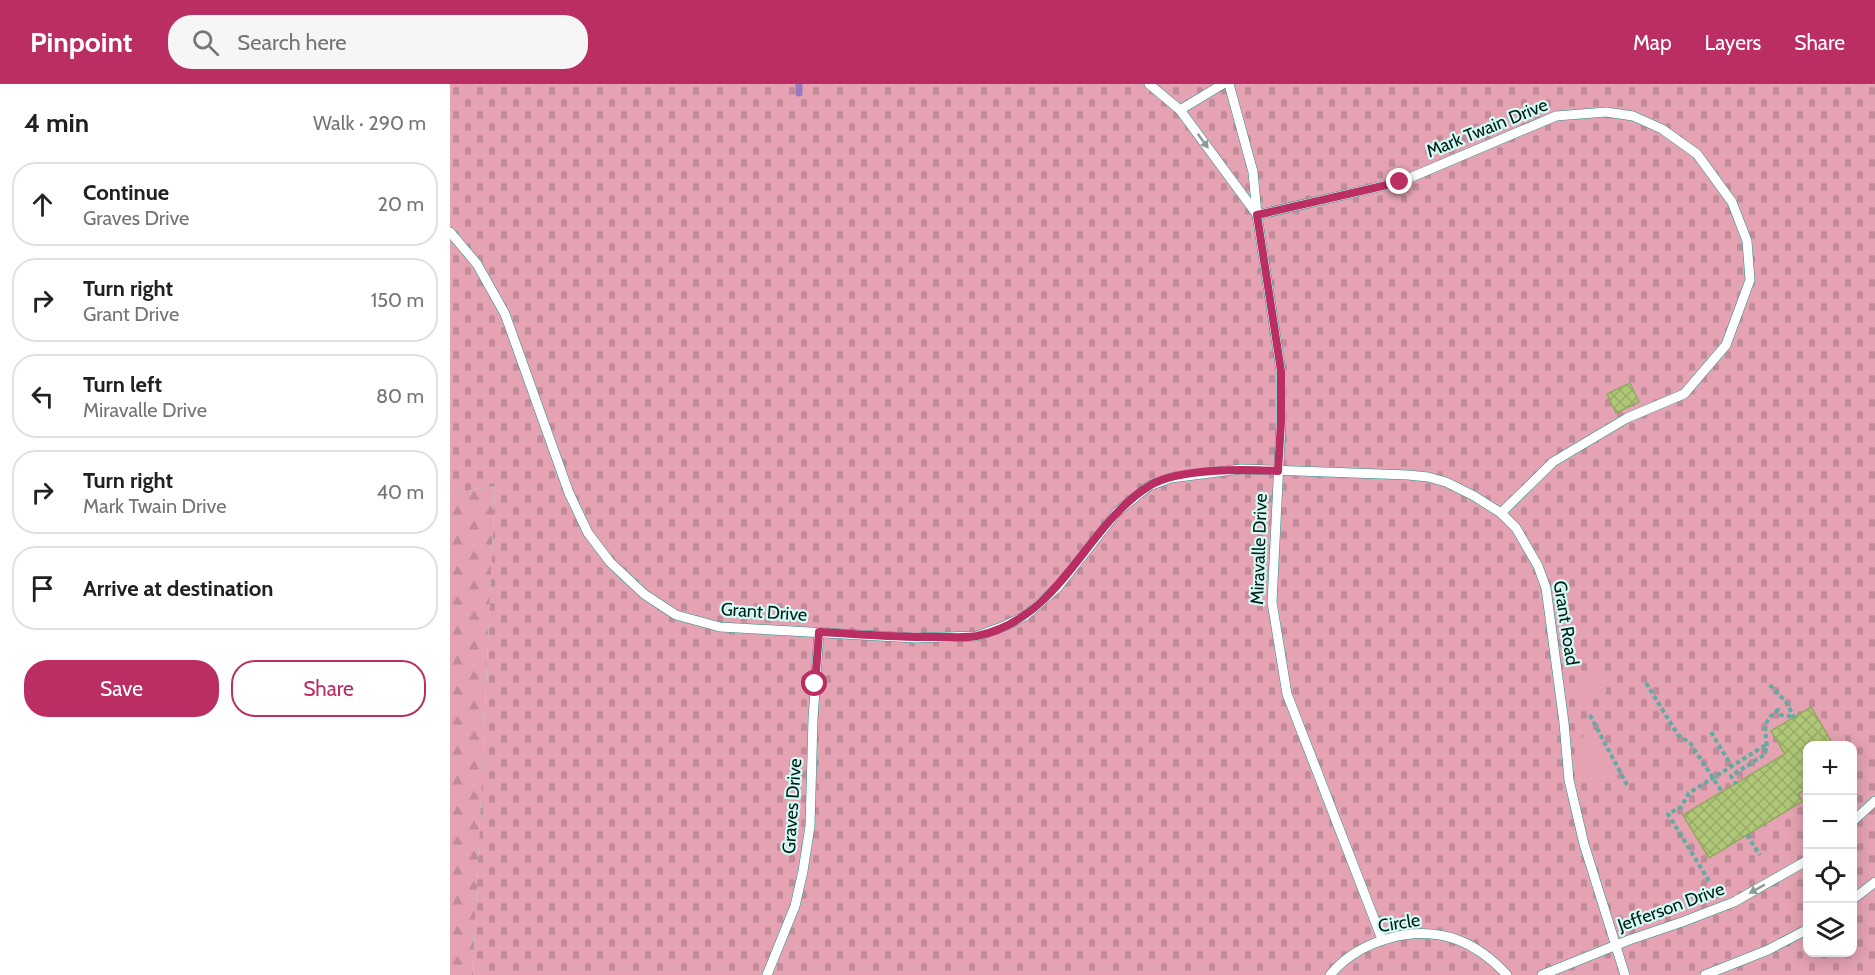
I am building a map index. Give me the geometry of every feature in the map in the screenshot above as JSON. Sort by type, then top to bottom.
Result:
[{"type":"lane","name":"Miravalle Drive","points":[[1149,84],[1180,110],[1257,215]]},
{"type":"lane","points":[[1180,110],[1223,84]]},
{"type":"lane","name":"Miravalle Drive","points":[[1229,84],[1253,172],[1257,215],[1281,371],[1281,422],[1272,602],[1287,694],[1382,939]]},
{"type":"lane","name":"Mark Twain Drive","points":[[1257,215],[1400,182],[1556,116],[1606,112],[1633,116],[1662,129],[1697,154],[1732,202],[1747,241],[1750,280],[1726,345],[1684,394],[1627,418],[1553,462],[1501,513]]},
{"type":"lane","name":"Grant Drive","points":[[450,232],[477,264],[505,314],[569,493],[588,533],[610,562],[644,594],[676,615],[720,627],[915,638],[977,636],[1024,616],[1058,587],[1117,512],[1149,486],[1171,478],[1231,470],[1278,471]]},
{"type":"lane","name":"Grant Road","points":[[1278,471],[1428,477],[1474,496],[1501,513],[1516,528],[1538,566],[1546,588],[1564,723],[1569,780],[1584,844],[1614,946],[1625,975]]},
{"type":"lane","name":"Graves Drive","points":[[767,975],[795,906],[810,826],[813,719],[819,632]]},
{"type":"lane","points":[[1857,817],[1875,801]]},
{"type":"lane","name":"Jefferson Drive","points":[[1542,975],[1734,902],[1803,863]]},
{"type":"lane","points":[[1857,896],[1875,882]]},
{"type":"lane","points":[[1705,975],[1768,950],[1803,932]]},
{"type":"lane","name":"Circle","points":[[1330,975],[1354,953],[1382,939],[1420,933],[1457,939],[1490,958],[1507,975]]},
{"type":"path","points":[[1646,683],[1678,735],[1691,744],[1722,792]]},
{"type":"path","points":[[1736,784],[1731,776],[1764,755],[1767,747],[1765,724],[1770,716],[1778,710],[1781,715],[1795,717],[1786,702],[1770,685]]},
{"type":"path","points":[[1590,715],[1627,785]]},
{"type":"path","points":[[1711,732],[1732,767]]},
{"type":"path","points":[[1709,880],[1668,814],[1681,807],[1689,793],[1764,746],[1767,747]]},
{"type":"path","points":[[1747,835],[1760,855]]},
{"type":"green space","points":[[450,84],[1875,84],[1875,975],[473,975],[495,486],[450,494]]},
{"type":"green space","points":[[495,486],[473,975],[450,975],[450,494]]},
{"type":"green space","points":[[1597,670],[1606,684],[1606,693],[1597,698],[1587,698],[1571,686]]},
{"type":"green space","points":[[1594,729],[1619,774],[1610,779],[1601,781],[1585,775],[1579,769],[1576,761],[1575,753],[1578,742]]},
{"type":"building","points":[[1630,383],[1639,402],[1616,413],[1607,394]]},
{"type":"building","points":[[1811,707],[1831,741],[1803,741],[1803,791],[1798,794],[1803,801],[1709,858],[1683,815],[1785,754],[1771,731]]},
{"type":"waterway","points":[[799,84],[799,93]]},
{"type":"route","points":[[815,684],[819,632],[915,638],[977,636],[1024,616],[1058,587],[1117,512],[1149,486],[1191,474],[1241,469],[1278,471],[1281,371],[1257,215],[1400,182]]}]
